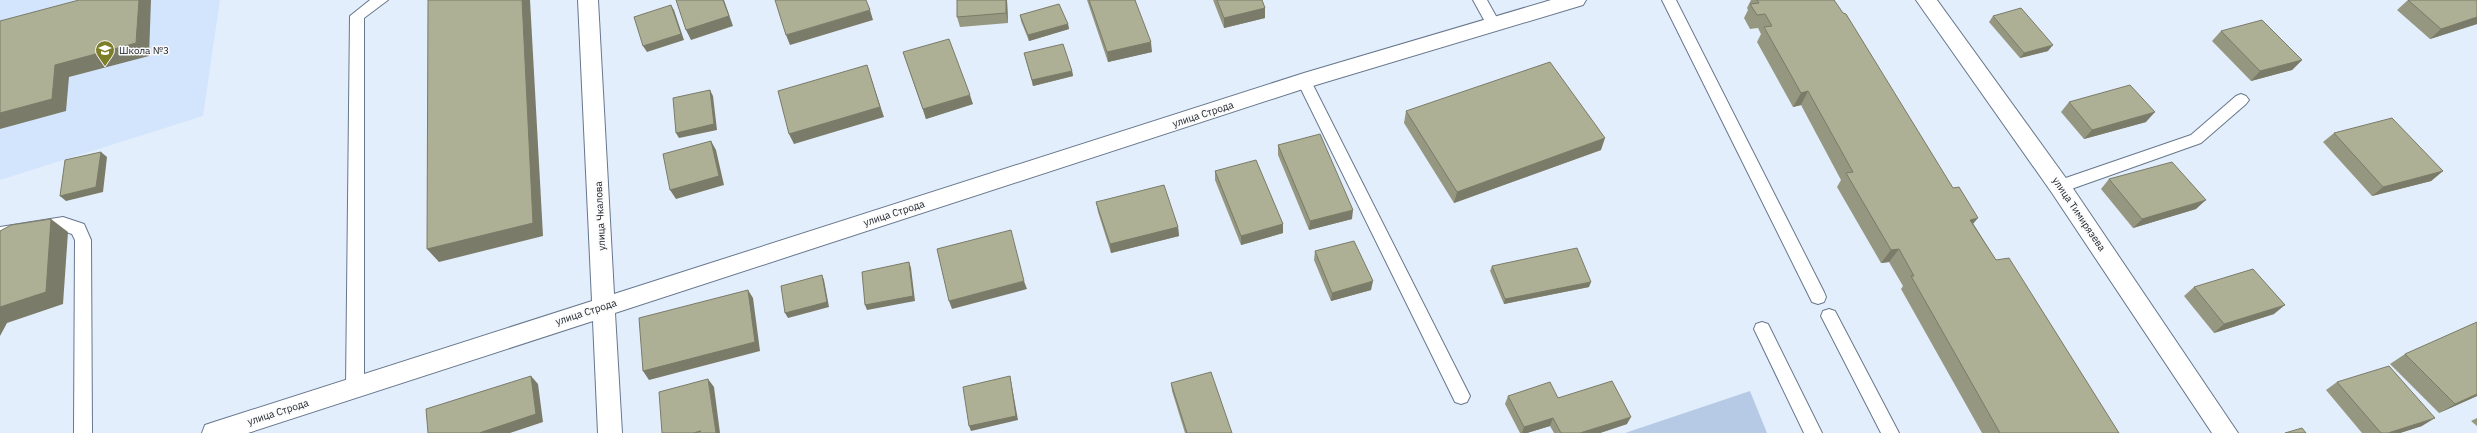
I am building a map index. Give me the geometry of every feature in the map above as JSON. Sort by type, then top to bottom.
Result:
[{"type":"street","name":"улица Чкалова","points":[[588,0],[605,306],[610,433]]},
{"type":"street","name":"улица Строда","points":[[214,433],[1304,81],[1576,0]]},
{"type":"street","name":"улица Тимирязева","points":[[1926,0],[2060,187],[2226,433]]},
{"type":"lane","points":[[355,387],[357,16],[381,0]]},
{"type":"lane","points":[[1480,0],[1494,25]]},
{"type":"lane","points":[[1669,0],[1818,298]]},
{"type":"lane","points":[[1304,81],[1461,396]]},
{"type":"lane","points":[[2060,187],[2196,139],[2241,100]]},
{"type":"lane","points":[[0,234],[63,224],[78,229],[83,240],[83,433]]},
{"type":"lane","points":[[1828,316],[1890,433]]},
{"type":"lane","points":[[1762,329],[1813,433]]},
{"type":"shaded area","name":"Школа №3","points":[[0,0],[220,0],[203,116],[0,180]]},
{"type":"shaded area","points":[[1750,391],[1767,433],[1625,433]]},
{"type":"building","points":[[79,0],[139,0],[136,43],[55,65],[52,99],[0,113],[0,21]]},
{"type":"building","points":[[428,0],[522,0],[533,223],[427,249]]},
{"type":"building","points":[[676,0],[723,0],[729,16],[686,30]]},
{"type":"building","points":[[775,0],[866,0],[870,10],[786,35]]},
{"type":"building","points":[[957,0],[1006,0],[1006,13],[957,17]]},
{"type":"building","points":[[1089,0],[1135,0],[1151,42],[1107,52]]},
{"type":"building","points":[[1217,0],[1262,0],[1265,8],[1224,18]]},
{"type":"building","points":[[1757,0],[1834,0],[1843,13],[1846,14],[1953,188],[1959,187],[1978,218],[1970,220],[1996,260],[2009,258],[2119,433],[2000,433],[1911,276],[1914,276],[1899,249],[1891,250],[1846,173],[1853,172],[1808,91],[1801,93],[1764,27],[1772,26],[1765,14],[1757,15],[1750,4],[1759,3]]},
{"type":"building","points":[[2408,0],[2477,0],[2477,17],[2441,29]]},
{"type":"building","points":[[1059,4],[1068,24],[1028,35],[1020,15]]},
{"type":"building","points":[[671,5],[681,34],[643,46],[634,17]]},
{"type":"building","points":[[2021,8],[2053,45],[2024,53],[1993,16]]},
{"type":"building","points":[[2262,20],[2302,60],[2260,71],[2221,31]]},
{"type":"building","points":[[949,39],[970,95],[923,109],[903,52]]},
{"type":"building","points":[[1063,44],[1072,71],[1032,80],[1024,53]]},
{"type":"building","points":[[1550,62],[1605,138],[1457,192],[1406,111]]},
{"type":"building","points":[[867,65],[880,107],[789,134],[778,91]]},
{"type":"building","points":[[2130,85],[2155,112],[2092,130],[2069,102]]},
{"type":"building","points":[[710,90],[714,124],[676,133],[673,98]]},
{"type":"building","points":[[2392,118],[2443,171],[2383,187],[2334,133]]},
{"type":"building","points":[[1320,134],[1353,210],[1310,221],[1278,145]]},
{"type":"building","points":[[711,141],[719,176],[670,190],[663,154]]},
{"type":"building","points":[[101,152],[96,187],[60,196],[65,160]]},
{"type":"building","points":[[1256,160],[1283,224],[1241,236],[1215,171]]},
{"type":"building","points":[[2172,162],[2206,200],[2142,219],[2109,179]]},
{"type":"building","points":[[1164,185],[1178,227],[1110,244],[1096,202]]},
{"type":"building","points":[[51,219],[46,292],[0,307],[0,231],[11,225]]},
{"type":"building","points":[[1011,230],[1024,281],[949,301],[937,249]]},
{"type":"building","points":[[1354,241],[1373,281],[1332,293],[1315,251]]},
{"type":"building","points":[[1577,248],[1591,282],[1505,299],[1492,266]]},
{"type":"building","points":[[909,262],[913,296],[865,305],[862,272]]},
{"type":"building","points":[[2253,269],[2285,305],[2224,324],[2194,287]]},
{"type":"building","points":[[822,275],[827,302],[785,313],[781,286]]},
{"type":"building","points":[[748,290],[755,342],[643,371],[639,318]]},
{"type":"building","points":[[2477,322],[2477,394],[2455,404],[2405,354]]},
{"type":"building","points":[[2389,366],[2435,418],[2388,433],[2381,433],[2337,382]]},
{"type":"building","points":[[1211,372],[1232,433],[1187,433],[1171,383]]},
{"type":"building","points":[[531,376],[536,414],[479,433],[428,433],[426,409]]},
{"type":"building","points":[[1010,376],[1016,416],[969,426],[963,387]]},
{"type":"building","points":[[708,379],[716,433],[695,433],[701,431],[693,433],[662,433],[659,392]]},
{"type":"building","points":[[1612,381],[1631,417],[1580,433],[1561,433],[1553,418],[1524,427],[1508,396],[1550,382],[1558,398]]},
{"type":"building","points":[[2302,428],[2306,433],[2285,433]]},
{"type":"place","name":"Школа №3","points":[[105,67]]}]
